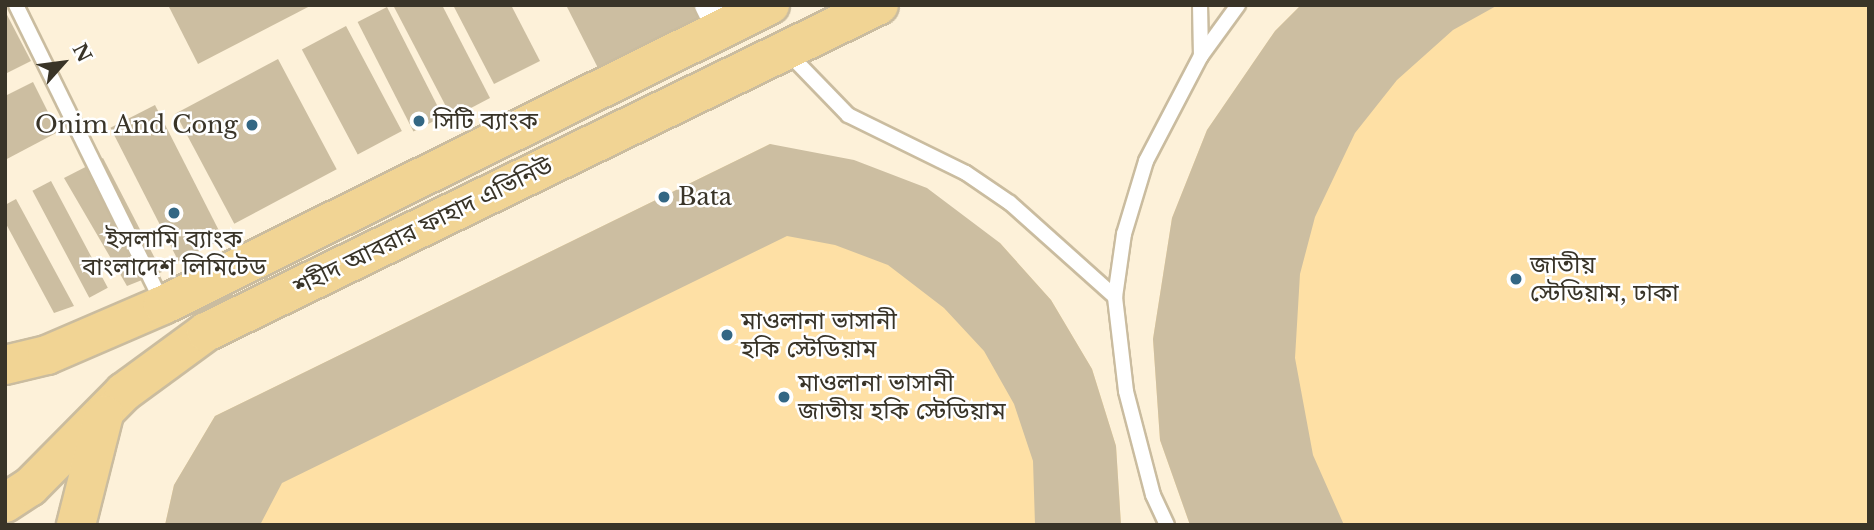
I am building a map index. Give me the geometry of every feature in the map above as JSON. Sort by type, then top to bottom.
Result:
[{"type":"main road","name":"শহীদ আবরার ফাহাদ এভিনিউ","points":[[8,362],[47,355],[163,305],[714,17],[770,5]]},
{"type":"main road","name":"শহীদ আবরার ফাহাদ এভিনিউ","points":[[5,503],[30,486],[172,353],[206,332],[784,48],[879,5]]},
{"type":"main road","points":[[76,525],[104,414]]},
{"type":"lane","points":[[16,5],[163,305]]},
{"type":"lane","points":[[1200,5],[1201,56]]},
{"type":"lane","points":[[1167,525],[1153,495],[1126,391],[1115,297],[1124,234],[1146,161],[1201,56],[1238,5]]},
{"type":"lane","points":[[784,48],[848,115],[966,173],[1010,202],[1115,297]]},
{"type":"shaded area","name":"জাতীয় স্টেডিয়াম, ঢাকা","points":[[1301,5],[1869,5],[1869,525],[1190,525],[1160,440],[1153,339],[1172,218],[1207,130],[1275,31]]},
{"type":"shaded area","name":"মাওলানা ভাসানী হকি স্টেডিয়াম","points":[[770,144],[1000,243],[1051,300],[1092,369],[1116,446],[1121,525],[165,525],[174,485],[215,416]]},
{"type":"building","points":[[168,5],[312,5],[198,64]]},
{"type":"building","points":[[393,5],[442,5],[490,98],[452,118]]},
{"type":"building","points":[[453,5],[511,5],[540,61],[494,84]]},
{"type":"building","points":[[566,5],[712,5],[715,12],[599,70]]},
{"type":"building","points":[[1301,5],[1498,5],[1453,30],[1397,80],[1355,133],[1315,217],[1300,274],[1295,358],[1313,455],[1344,525],[1190,525],[1160,440],[1153,339],[1172,218],[1207,130],[1275,31]]},
{"type":"building","points":[[387,7],[443,117],[413,132],[358,22]]},
{"type":"building","points":[[5,11],[31,61],[5,74]]},
{"type":"building","points":[[346,26],[402,131],[358,155],[302,49]]},
{"type":"building","points":[[278,59],[337,169],[234,224],[176,113]]},
{"type":"building","points":[[33,82],[58,132],[5,160],[5,96]]},
{"type":"building","points":[[155,105],[223,239],[179,261],[110,128]]},
{"type":"building","points":[[770,144],[854,160],[927,188],[1000,243],[1051,300],[1092,369],[1116,446],[1121,525],[1035,525],[1033,461],[1014,404],[984,351],[944,308],[888,265],[835,245],[787,236],[282,483],[260,525],[165,525],[174,485],[215,416]]},
{"type":"building","points":[[103,158],[162,272],[127,286],[64,178]]},
{"type":"building","points":[[51,181],[108,288],[89,298],[32,191]]},
{"type":"building","points":[[16,199],[74,306],[54,313],[5,222],[5,205]]},
{"type":"place","name":"সিটি ব্যাংক","points":[[419,121]]},
{"type":"place","name":"Onim And Cong","points":[[252,125]]},
{"type":"place","name":"Bata","points":[[664,197]]},
{"type":"place","name":"ইসলামি ব্যাংক বাংলাদেশ লিমিটেড","points":[[174,213]]},
{"type":"place","name":"জাতীয় স্টেডিয়াম, ঢাকা","points":[[1516,279]]},
{"type":"place","name":"মাওলানা ভাসানী হকি স্টেডিয়াম","points":[[727,335]]},
{"type":"place","name":"মাওলানা ভাসানী জাতীয় হকি স্টেডিয়াম","points":[[784,397]]}]
